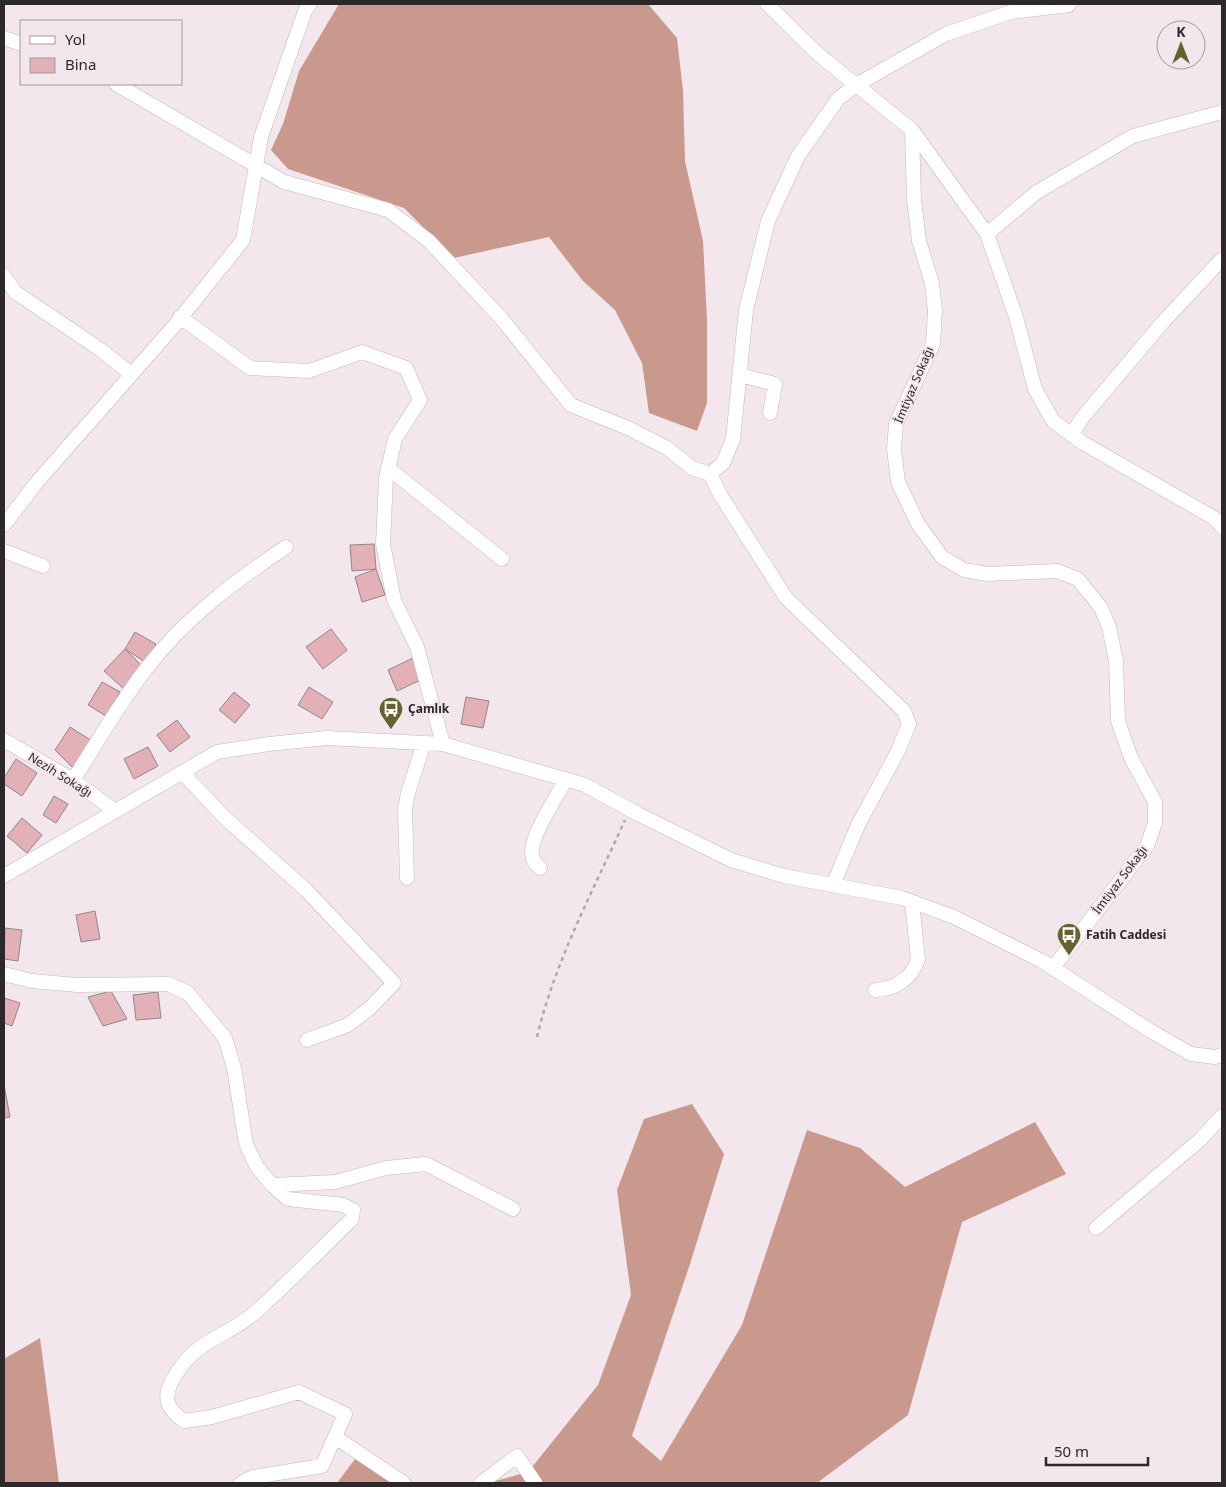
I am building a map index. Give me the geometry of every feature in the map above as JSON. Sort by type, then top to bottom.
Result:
[{"type":"street","points":[[4,525],[37,482],[132,374],[243,240],[261,137],[310,4]]},
{"type":"street","points":[[767,4],[819,55],[912,130],[987,234],[1016,317],[1035,389],[1053,421],[1071,435],[1220,518]]},
{"type":"street","points":[[710,474],[723,463],[733,439],[746,310],[768,221],[798,156],[838,99],[856,85],[946,34],[1011,12],[1068,5]]},
{"type":"street","points":[[4,38],[20,44]]},
{"type":"street","points":[[118,85],[210,137],[256,167],[284,182],[388,210],[429,241],[501,318],[571,405],[628,428],[667,448],[692,468],[710,474],[721,496],[786,598],[904,711],[910,724],[898,752],[858,825],[834,885]]},
{"type":"street","points":[[987,234],[1037,192],[1133,136],[1216,114],[1222,105]]},
{"type":"street","name":"İmtiyaz Sokağı","points":[[912,130],[914,200],[919,241],[932,283],[935,311],[933,344],[896,424],[894,449],[898,482],[918,524],[942,557],[964,570],[987,574],[1057,571],[1078,579],[1101,608],[1109,627],[1116,661],[1118,721],[1131,758],[1155,802],[1155,823],[1147,846],[1053,968]]},
{"type":"street","points":[[1071,435],[1083,417],[1163,322],[1222,259]]},
{"type":"street","points":[[4,276],[15,292],[101,350],[132,374]]},
{"type":"street","points":[[180,317],[250,368],[308,371],[362,352],[406,368],[420,400],[395,439],[386,478],[383,544],[394,600],[417,647],[443,744]]},
{"type":"street","points":[[740,375],[775,384],[770,413]]},
{"type":"street","points":[[388,468],[502,559]]},
{"type":"street","points":[[73,780],[123,702],[157,655],[177,633],[237,579],[286,546]]},
{"type":"street","points":[[4,551],[42,566]]},
{"type":"street","points":[[4,876],[217,752],[327,738],[443,744],[585,785],[731,860],[784,876],[912,902],[954,917],[1053,968],[1149,1030],[1192,1054],[1215,1057],[1222,1055]]},
{"type":"street","name":"Nezih Sokağı","points":[[4,740],[73,780],[115,811]]},
{"type":"street","points":[[407,878],[405,809],[424,743]]},
{"type":"street","points":[[182,772],[224,817],[306,890],[394,983],[370,1008],[348,1025],[307,1040]]},
{"type":"street","points":[[540,868],[534,862],[532,853],[533,841],[566,779]]},
{"type":"street","points":[[875,990],[884,989],[907,979],[916,967],[918,959],[912,902]]},
{"type":"street","points":[[4,974],[32,981],[77,985],[168,984],[188,993],[225,1038],[234,1068],[246,1144],[257,1167],[272,1185],[288,1199],[343,1205],[353,1210],[352,1220],[256,1312],[193,1351],[181,1364],[169,1388],[168,1402],[171,1412],[184,1421],[212,1417],[299,1392],[345,1414],[322,1466],[253,1477],[241,1483]]},
{"type":"street","points":[[1096,1228],[1201,1139],[1222,1116]]},
{"type":"street","points":[[272,1185],[335,1182],[386,1168],[426,1164],[513,1209]]},
{"type":"street","points":[[335,1437],[404,1483]]},
{"type":"street","points":[[482,1483],[517,1456],[535,1483]]},
{"type":"path","points":[[537,1037],[544,1006],[564,954],[629,809]]},
{"type":"shaded area","points":[[339,4],[648,4],[677,38],[683,91],[685,161],[703,241],[707,320],[707,403],[697,431],[649,413],[642,363],[615,310],[583,281],[549,237],[454,258],[404,208],[288,169],[271,150],[283,124],[299,71]]},
{"type":"shaded area","points":[[692,1104],[724,1154],[690,1264],[632,1436],[661,1461],[742,1325],[807,1130],[860,1148],[905,1187],[1035,1122],[1066,1174],[962,1222],[908,1415],[817,1483],[488,1483],[528,1472],[598,1385],[631,1295],[617,1190],[644,1119]]},
{"type":"shaded area","points":[[40,1338],[59,1483],[4,1483],[4,1359]]},
{"type":"shaded area","points":[[355,1459],[402,1483],[337,1483]]},
{"type":"building","points":[[374,544],[376,569],[352,571],[350,545]]},
{"type":"building","points":[[376,569],[385,595],[362,602],[355,577]]},
{"type":"building","points":[[331,629],[347,650],[323,669],[306,647]]},
{"type":"building","points":[[135,632],[156,644],[145,662],[125,649]]},
{"type":"building","points":[[125,649],[145,669],[125,690],[104,671]]},
{"type":"building","points":[[413,658],[423,679],[397,691],[388,670]]},
{"type":"building","points":[[102,682],[120,692],[106,716],[88,705]]},
{"type":"building","points":[[309,687],[333,702],[322,719],[298,705]]},
{"type":"building","points":[[234,692],[250,705],[235,723],[219,710]]},
{"type":"building","points":[[466,697],[489,701],[483,728],[461,724]]},
{"type":"building","points":[[177,720],[190,737],[170,752],[157,735]]},
{"type":"building","points":[[70,727],[97,744],[72,767],[55,750]]},
{"type":"building","points":[[148,747],[158,766],[134,779],[124,759]]},
{"type":"building","points":[[16,759],[37,773],[22,796],[4,784],[4,778]]},
{"type":"building","points":[[54,796],[68,804],[56,823],[43,815]]},
{"type":"building","points":[[22,818],[42,835],[27,853],[7,836]]},
{"type":"building","points":[[95,911],[100,939],[81,942],[76,915]]},
{"type":"building","points":[[5,928],[22,930],[18,961],[4,959]]},
{"type":"building","points":[[111,991],[127,1019],[103,1026],[88,997]]},
{"type":"building","points":[[158,992],[161,1018],[136,1020],[133,995]]},
{"type":"building","points":[[4,998],[20,1003],[12,1026],[4,1023]]},
{"type":"building","points":[[4,1085],[10,1117],[4,1118]]},
{"type":"place","name":"Çamlık","points":[[391,730]]},
{"type":"place","name":"Fatih Caddesi","points":[[1069,956]]}]
